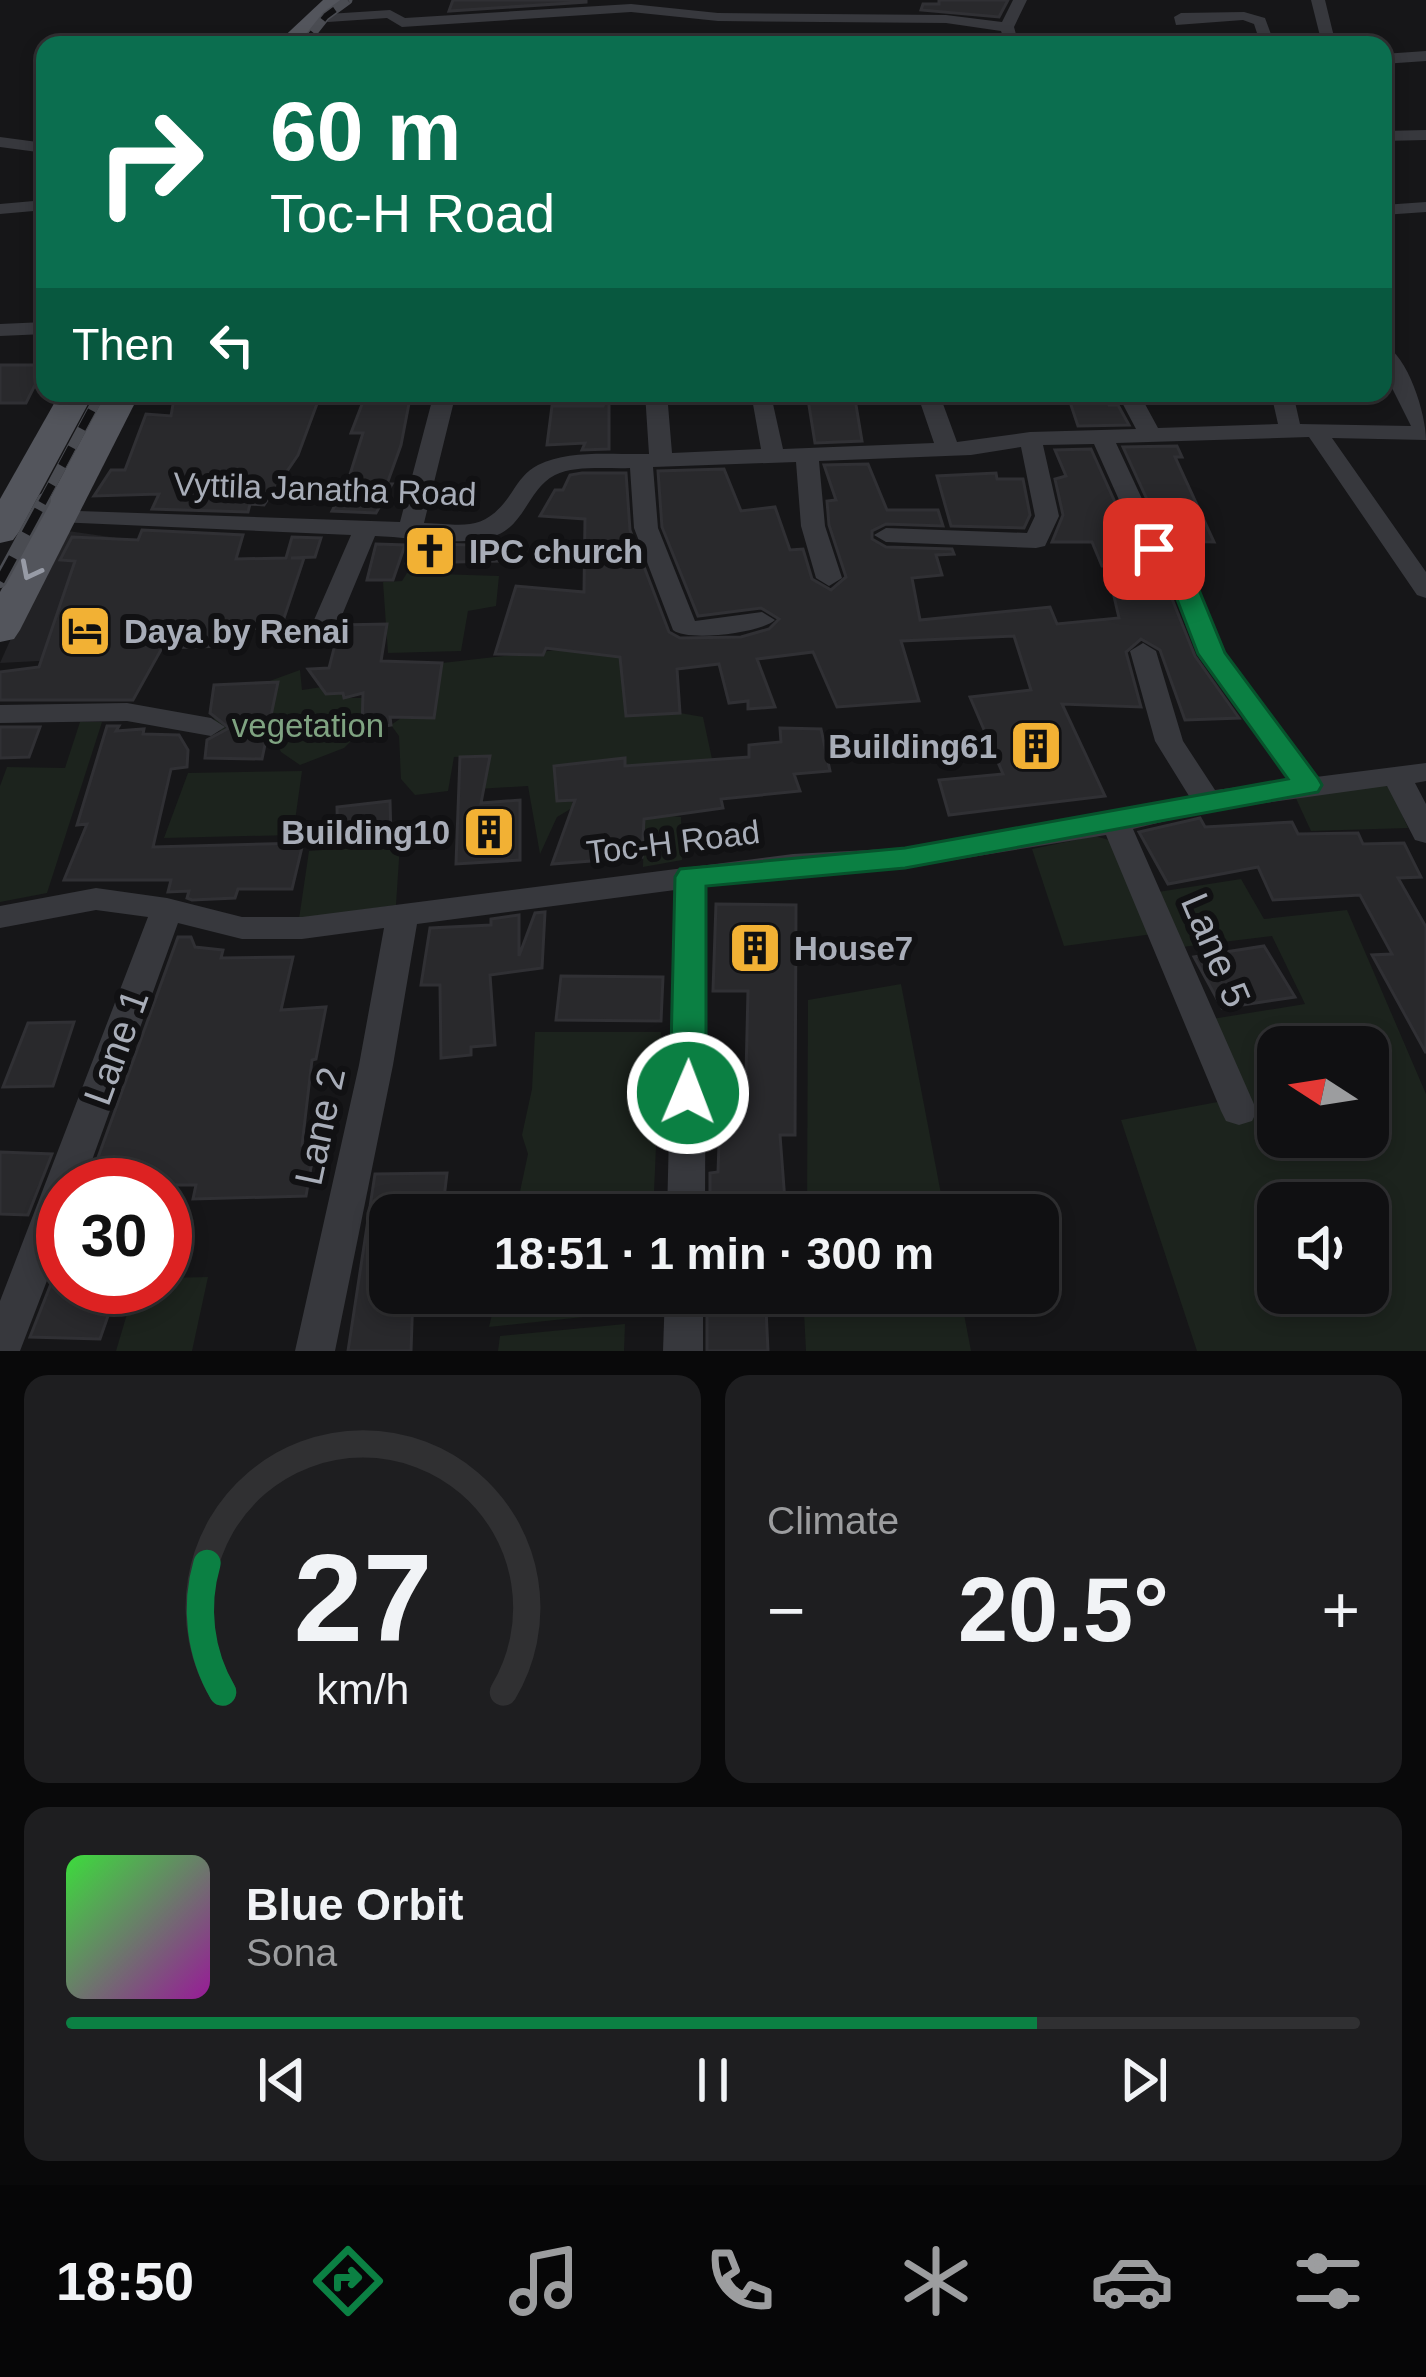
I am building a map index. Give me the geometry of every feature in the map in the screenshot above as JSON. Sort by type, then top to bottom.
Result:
[{"type":"main road","points":[[298,36],[332,9],[354,0]]},
{"type":"main road","points":[[0,532],[72,402]]},
{"type":"main road","points":[[0,630],[118,402]]},
{"type":"street","points":[[1011,36],[1020,0]]},
{"type":"street","points":[[1318,0],[1327,36]]},
{"type":"street","points":[[332,9],[390,14],[402,23],[631,8],[692,14],[946,19],[1003,36]]},
{"type":"street","points":[[684,31],[692,14]]},
{"type":"street","points":[[1181,22],[1181,17],[1244,16],[1260,21],[1265,36]]},
{"type":"street","points":[[1392,58],[1426,56]]},
{"type":"street","points":[[1392,136],[1426,135]]},
{"type":"street","points":[[0,142],[36,147]]},
{"type":"street","points":[[0,209],[36,206]]},
{"type":"street","points":[[1392,210],[1426,208]]},
{"type":"street","points":[[0,330],[36,328]]},
{"type":"street","points":[[1392,368],[1426,434]]},
{"type":"street","points":[[410,529],[443,402]]},
{"type":"street","points":[[655,402],[646,528],[686,630],[762,620]]},
{"type":"street","points":[[761,402],[773,457]]},
{"type":"street","points":[[931,402],[949,449]]},
{"type":"street","points":[[1133,402],[1151,436]]},
{"type":"street","points":[[1287,402],[1303,430],[1382,526],[1426,590]]},
{"type":"street","name":"Vyttila Janatha Road","points":[[57,515],[488,529],[502,520],[533,475],[547,467],[949,449],[1030,439],[1303,430],[1426,434]]},
{"type":"street","points":[[886,535],[1036,541],[1047,516],[1030,439]]},
{"type":"street","points":[[1103,439],[1154,549],[1173,556],[1212,654],[1307,785]]},
{"type":"street","points":[[807,454],[813,526],[829,578]]},
{"type":"street","points":[[327,620],[366,527]]},
{"type":"street","points":[[1143,651],[1169,741],[1207,801]]},
{"type":"street","points":[[0,714],[127,712],[211,727]]},
{"type":"street","points":[[1411,772],[1426,833]]},
{"type":"street","name":"Toc-H Road","points":[[0,917],[96,899],[167,909],[242,928],[302,928],[402,917],[491,900],[905,858],[1116,823],[1207,801],[1411,772]]},
{"type":"street","name":"Lane 5","points":[[1116,823],[1239,1111]]},
{"type":"street","points":[[686,1194],[691,877]]},
{"type":"street","name":"Lane 1","points":[[75,1158],[167,909]]},
{"type":"street","name":"Lane 2","points":[[315,1351],[402,917]]},
{"type":"street","name":"Lane 1","points":[[0,1351],[36,1259]]},
{"type":"street","points":[[683,1351],[684,1314]]},
{"type":"shaded area","name":"Daya by Renai","points":[[68,531],[131,540],[116,657],[0,663],[35,585]]},
{"type":"green space","name":"vegetation","points":[[407,573],[499,576],[496,606],[468,611],[461,651],[388,653],[383,582],[402,581]]},
{"type":"green space","name":"vegetation","points":[[600,640],[605,656],[678,660],[623,690],[625,715],[703,717],[712,759],[655,764],[663,815],[681,817],[682,860],[643,867],[644,809],[554,766],[557,800],[572,800],[572,808],[557,817],[540,854],[528,786],[460,790],[489,756],[454,757],[448,791],[415,795],[401,779],[399,736],[391,725],[401,718],[433,718],[442,663],[557,650],[591,653]]},
{"type":"green space","name":"vegetation","points":[[300,670],[302,690],[322,687],[343,693],[345,698],[363,698],[362,730],[344,748],[300,765],[281,752],[269,727],[221,732],[210,711],[261,708],[267,682]]},
{"type":"green space","points":[[80,722],[102,722],[47,893],[0,902],[0,786],[7,767],[65,768]]},
{"type":"green space","points":[[302,771],[293,835],[164,838],[188,773]]},
{"type":"green space","points":[[1377,781],[1390,788],[1408,828],[1311,831],[1294,794]]},
{"type":"green space","points":[[1095,836],[1109,840],[1153,934],[1064,946],[1032,849]]},
{"type":"green space","points":[[400,844],[396,905],[299,919],[309,851]]},
{"type":"green space","points":[[1241,879],[1264,919],[1347,910],[1426,1094],[1426,1351],[1197,1351],[1121,1120],[1223,1101],[1212,1019],[1305,1004],[1272,936],[1182,947],[1158,892]]},
{"type":"green space","points":[[901,984],[941,1194],[807,1194],[808,1000]]},
{"type":"green space","points":[[535,1032],[661,1032],[654,1194],[519,1194],[528,1154],[522,1135],[532,1089]]},
{"type":"green space","points":[[192,1277],[208,1277],[192,1351],[116,1351],[127,1314],[192,1314]]},
{"type":"green space","points":[[492,1314],[611,1314],[489,1327]]},
{"type":"green space","points":[[804,1314],[964,1314],[971,1351],[806,1351]]},
{"type":"green space","points":[[625,1324],[624,1351],[498,1351],[500,1336]]},
{"type":"building","points":[[453,0],[586,0],[586,2],[449,11]]},
{"type":"building","points":[[939,0],[1008,0],[999,17],[921,10],[923,4],[939,4]]},
{"type":"building","points":[[0,365],[36,365],[36,383],[26,403],[0,403]]},
{"type":"building","points":[[173,402],[318,402],[298,455],[264,505],[250,504],[248,512],[152,509],[159,494],[94,496],[111,470],[125,470],[146,414],[171,416]]},
{"type":"building","points":[[363,402],[409,402],[387,484],[392,484],[376,513],[332,511],[348,481],[363,433],[351,433]]},
{"type":"building","points":[[609,402],[609,449],[582,450],[585,443],[547,445],[552,406]]},
{"type":"building","points":[[808,402],[856,402],[862,441],[815,443]]},
{"type":"building","points":[[1070,402],[1118,405],[1129,425],[1078,426]]},
{"type":"building","points":[[1177,446],[1182,457],[1175,457],[1214,542],[1166,541],[1123,447]]},
{"type":"building","points":[[1091,449],[1137,551],[1158,564],[1195,656],[1239,718],[1185,720],[1160,650],[1141,639],[1126,652],[1141,707],[1062,704],[1105,796],[949,815],[939,780],[1003,774],[970,697],[1031,690],[1014,636],[901,641],[919,701],[837,707],[813,652],[757,659],[775,707],[748,709],[748,701],[729,703],[719,664],[677,669],[680,713],[626,716],[620,657],[546,648],[543,655],[495,654],[516,586],[584,592],[585,519],[540,516],[555,490],[563,490],[570,475],[582,473],[626,473],[630,530],[669,632],[680,638],[741,637],[769,629],[779,619],[761,608],[698,616],[662,527],[658,471],[724,469],[741,511],[775,507],[790,550],[803,549],[812,579],[831,590],[846,577],[829,525],[827,501],[836,500],[824,465],[868,464],[887,510],[938,510],[943,526],[886,524],[872,531],[872,539],[886,547],[952,549],[954,554],[936,555],[942,575],[912,578],[920,620],[1050,607],[1057,624],[1119,618],[1107,566],[1102,566],[1092,542],[1052,542],[1063,515],[1055,479],[1066,476],[1055,450]]},
{"type":"building","points":[[996,473],[997,479],[1023,479],[1030,515],[1024,528],[951,526],[937,476]]},
{"type":"building","points":[[142,530],[243,535],[236,559],[286,558],[292,537],[321,538],[315,557],[291,558],[304,558],[281,627],[230,630],[224,646],[162,648],[133,700],[0,700],[0,672],[39,667],[75,561],[60,560],[72,537],[138,540]]},
{"type":"building","points":[[499,539],[501,561],[406,563],[413,543],[468,545]]},
{"type":"building","points":[[376,544],[405,545],[393,580],[367,580]]},
{"type":"building","points":[[387,624],[381,661],[442,663],[434,718],[390,717],[391,725],[362,730],[363,693],[344,698],[343,693],[326,694],[308,669],[329,668],[340,625]]},
{"type":"building","points":[[278,682],[262,759],[205,758],[207,740],[229,728],[210,713],[214,685]]},
{"type":"building","points":[[107,726],[119,726],[116,731],[144,729],[143,734],[179,735],[188,750],[187,767],[171,769],[153,847],[303,843],[292,889],[238,889],[235,898],[192,900],[187,898],[189,891],[168,892],[171,880],[64,880],[87,824],[77,825]]},
{"type":"building","points":[[0,727],[40,727],[29,757],[0,758]]},
{"type":"building","points":[[780,728],[821,729],[830,771],[794,774],[800,791],[721,799],[723,808],[644,819],[642,857],[552,864],[575,800],[557,801],[554,766],[625,758],[625,766],[749,757],[749,745],[781,742]]},
{"type":"building","name":"Building10","points":[[490,756],[481,803],[520,800],[520,860],[456,864],[460,757]]},
{"type":"building","points":[[390,801],[391,837],[338,843],[337,807]]},
{"type":"building","points":[[1200,818],[1205,827],[1292,822],[1298,834],[1358,833],[1363,844],[1404,843],[1421,877],[1398,878],[1426,927],[1426,1053],[1372,955],[1392,954],[1360,895],[1273,900],[1258,867],[1168,884],[1139,832]]},
{"type":"building","points":[[716,904],[796,905],[795,1135],[780,1135],[784,1194],[710,1194],[710,1173],[718,1172],[720,1116],[710,1116],[710,1082],[726,1082],[727,1074],[746,1075],[748,991],[713,991]]},
{"type":"building","points":[[545,912],[542,968],[490,975],[495,1045],[471,1047],[471,1055],[441,1058],[440,985],[421,985],[430,928],[491,925],[491,919],[519,915],[519,956],[535,913]]},
{"type":"building","points":[[178,937],[191,937],[195,947],[223,950],[221,958],[293,957],[281,1010],[326,1007],[316,1059],[312,1060],[302,1145],[315,1144],[306,1196],[193,1199],[192,1158],[98,1158]]},
{"type":"building","points":[[1264,946],[1295,997],[1222,1008],[1194,957]]},
{"type":"building","points":[[561,976],[663,977],[661,1021],[556,1020]]},
{"type":"building","points":[[74,1022],[53,1086],[3,1087],[28,1023]]},
{"type":"building","points":[[0,1152],[52,1154],[36,1158],[36,1195],[28,1215],[0,1214]]},
{"type":"building","points":[[447,1173],[444,1194],[372,1194],[375,1174]]},
{"type":"building","points":[[369,1213],[369,1314],[412,1314],[411,1351],[348,1351]]},
{"type":"building","points":[[39,1314],[109,1314],[100,1339],[30,1337]]},
{"type":"building","points":[[707,1314],[766,1314],[768,1351],[707,1351]]},
{"type":"railway","points":[[310,36],[348,0]]},
{"type":"railway","points":[[42,503],[96,402]]},
{"type":"railway","points":[[0,581],[44,500]]},
{"type":"place","name":"IPC church","points":[[430,551]]},
{"type":"place","name":"Daya by Renai","points":[[85,631]]},
{"type":"place","name":"Building61","points":[[1036,746]]},
{"type":"place","name":"Building10","points":[[489,832]]},
{"type":"place","name":"House7","points":[[755,948]]},
{"type":"route","points":[[688,1093],[691,877],[793,864],[905,858],[1307,785],[1212,654],[1173,556],[1154,549]]}]
